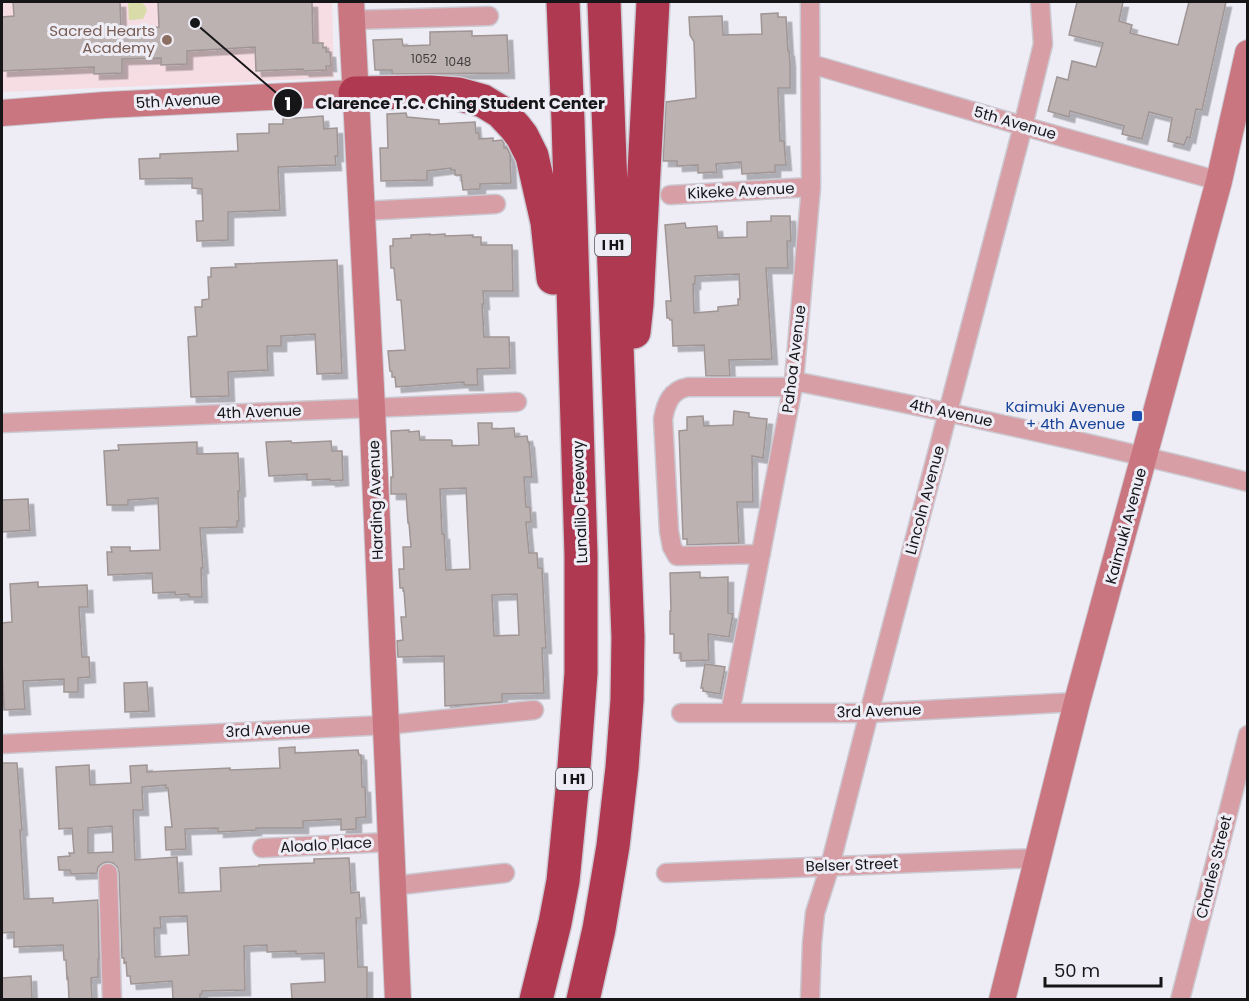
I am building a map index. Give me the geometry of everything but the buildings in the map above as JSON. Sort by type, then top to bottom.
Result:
[{"type":"highway","name":"Lunalilo Freeway","points":[[536,999],[563,881],[581,673],[581,555],[568,121],[562,2]]},
{"type":"highway","name":"I H1","points":[[583,999],[599,928],[613,846],[627,700],[628,637],[604,2]]},
{"type":"highway","points":[[623,488],[637,304],[653,2]]},
{"type":"highway","points":[[355,93],[430,92],[476,98],[501,112],[528,146],[537,170],[547,222],[581,555]]},
{"type":"street","name":"Pahoa Avenue","points":[[730,713],[793,384],[811,187],[810,2]]},
{"type":"street","name":"Lincoln Avenue","points":[[810,999],[815,913],[830,866],[1023,126],[1043,44],[1040,2]]},
{"type":"street","points":[[352,11],[489,16]]},
{"type":"street","name":"Harding Avenue","points":[[352,11],[398,999]]},
{"type":"street","name":"Kaimuki Avenue","points":[[1002,999],[1077,702],[1220,181],[1248,53]]},
{"type":"street","name":"5th Avenue","points":[[811,64],[1220,181]]},
{"type":"street","name":"5th Avenue","points":[[2,113],[105,105],[355,93]]},
{"type":"street","name":"Kikeke Avenue","points":[[670,195],[811,187]]},
{"type":"street","points":[[363,211],[496,204]]},
{"type":"street","name":"4th Avenue","points":[[761,554],[677,556],[672,547],[669,531],[663,419],[670,398],[681,388],[793,384],[949,412],[1145,456],[1248,482]]},
{"type":"street","name":"4th Avenue","points":[[2,423],[517,402]]},
{"type":"street","name":"3rd Avenue","points":[[681,713],[869,713],[1077,702]]},
{"type":"street","name":"3rd Avenue","points":[[2,744],[386,725],[534,710]]},
{"type":"street","name":"Charles Street","points":[[1180,999],[1248,735]]},
{"type":"street","name":"Aloalo Place","points":[[262,848],[391,842]]},
{"type":"street","name":"Belser Street","points":[[666,873],[1038,858]]},
{"type":"street","points":[[108,873],[112,999]]},
{"type":"street","points":[[392,886],[505,873]]},
{"type":"shaded area","name":"Sacred Hearts Academy","points":[[2,2],[332,2],[334,78],[2,92]]},
{"type":"green space","points":[[137,1],[144,4],[147,10],[143,19],[129,20],[128,2]]},
{"type":"place","name":"Clarence T.C. Ching Student Center","points":[[195,23]]},
{"type":"place","name":"Sacred Hearts Academy","points":[[167,40]]},
{"type":"place","name":"Kaimuki Avenue + 4th Avenue","points":[[1137,416]]}]
